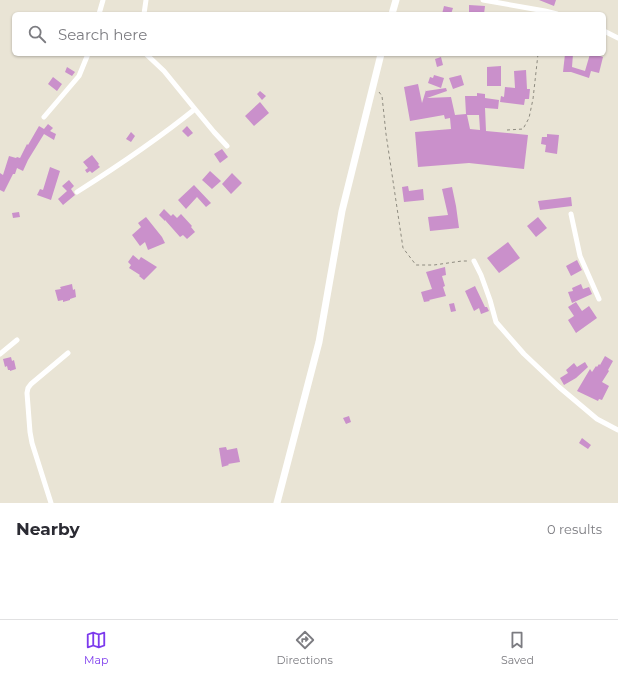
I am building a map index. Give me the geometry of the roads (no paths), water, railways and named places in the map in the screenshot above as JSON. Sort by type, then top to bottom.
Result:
[{"type":"street","points":[[100,12],[103,0]]},
{"type":"street","points":[[144,12],[146,0]]},
{"type":"street","points":[[393,12],[396,0]]},
{"type":"street","points":[[483,0],[549,12]]},
{"type":"street","points":[[606,32],[618,38]]},
{"type":"street","points":[[44,117],[79,76],[87,56]]},
{"type":"street","points":[[148,56],[164,71],[227,146]]},
{"type":"street","points":[[277,503],[319,342],[342,211],[380,56]]},
{"type":"street","points":[[77,192],[119,165],[195,109]]},
{"type":"street","points":[[571,214],[580,256],[599,299]]},
{"type":"street","points":[[474,261],[481,275],[496,322],[524,354],[559,387],[596,419],[618,430]]},
{"type":"street","points":[[0,354],[17,340]]},
{"type":"street","points":[[51,503],[32,443],[27,393],[31,384],[68,353]]}]
